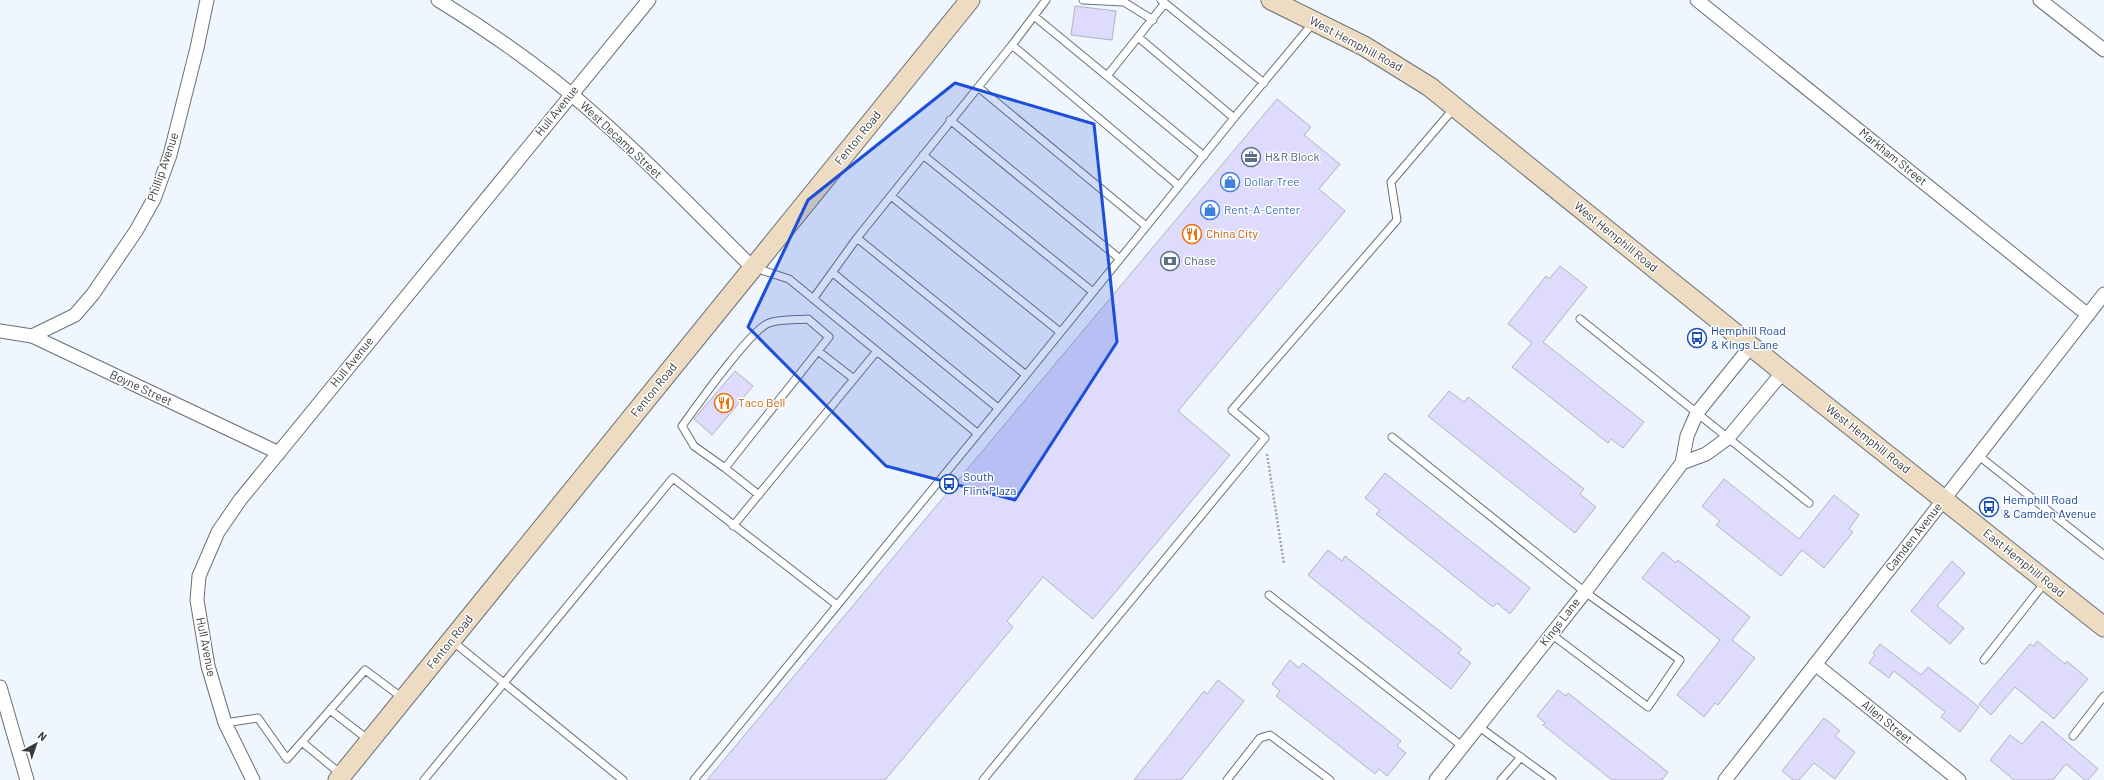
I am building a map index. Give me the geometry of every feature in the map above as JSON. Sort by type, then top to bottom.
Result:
[{"type":"street","name":"Phillip Avenue","points":[[32,336],[75,315],[93,294],[136,231],[154,199],[170,155],[198,48],[207,0]]},
{"type":"street","name":"West Decamp Street","points":[[438,0],[478,24],[571,94],[604,122],[753,268]]},
{"type":"street","name":"Hull Avenue","points":[[250,776],[225,723],[207,658],[197,600],[199,576],[218,532],[240,500],[649,0]]},
{"type":"street","name":"Fenton Road","points":[[340,778],[970,0]]},
{"type":"street","name":"West Hemphill Road","points":[[1271,0],[1315,21],[1397,65],[1430,87],[1783,372],[1944,499]]},
{"type":"street","name":"Markham Street","points":[[1697,0],[2088,315]]},
{"type":"street","points":[[2040,0],[2104,50]]},
{"type":"street","name":"Camden Avenue","points":[[1725,780],[2104,294]]},
{"type":"street","name":"Boyne Street","points":[[0,331],[32,336],[279,453]]},
{"type":"street","name":"Kings Lane","points":[[1436,780],[1584,592],[1682,463],[1687,436],[1697,413],[1751,346]]},
{"type":"street","points":[[1682,463],[1706,454],[1728,438],[1783,372]]},
{"type":"street","name":"East Hemphill Road","points":[[1944,499],[2104,628]]},
{"type":"street","name":"Allen Street","points":[[1816,664],[1959,780]]},
{"type":"street","points":[[0,687],[27,780]]},
{"type":"lane","points":[[813,299],[857,238],[950,120],[1012,45],[1046,0]]},
{"type":"lane","points":[[1083,0],[1124,2],[1153,20]]},
{"type":"lane","points":[[1107,76],[1153,20],[1163,2],[1264,83]]},
{"type":"lane","points":[[1034,16],[1204,156]]},
{"type":"lane","points":[[694,780],[1178,186],[1315,21]]},
{"type":"lane","points":[[1138,37],[1234,118]]},
{"type":"lane","points":[[1012,45],[1178,186]]},
{"type":"lane","points":[[978,87],[1146,226]]},
{"type":"lane","points":[[983,780],[1265,438],[1232,410],[1397,220],[1392,182],[1455,107]]},
{"type":"lane","points":[[950,120],[1120,259]]},
{"type":"lane","points":[[923,155],[1093,292]]},
{"type":"lane","points":[[891,196],[1060,332]]},
{"type":"lane","points":[[857,238],[1026,374]]},
{"type":"lane","points":[[753,268],[789,280],[977,433]]},
{"type":"lane","points":[[833,273],[998,408]]},
{"type":"lane","points":[[725,468],[829,337],[808,319],[768,323],[756,333],[716,380],[682,426],[694,446],[759,495]]},
{"type":"lane","points":[[1580,319],[1809,504]]},
{"type":"lane","points":[[818,351],[854,379]]},
{"type":"lane","points":[[732,526],[877,351]]},
{"type":"lane","points":[[1392,437],[1584,592],[1680,660],[1648,706],[1551,634]]},
{"type":"lane","points":[[1979,456],[2104,555]]},
{"type":"lane","points":[[424,780],[503,682],[674,478],[732,526],[837,605]]},
{"type":"lane","points":[[1984,660],[2046,581]]},
{"type":"lane","points":[[1268,595],[1462,746]]},
{"type":"lane","points":[[451,640],[623,780]]},
{"type":"lane","points":[[225,723],[258,718],[287,759],[365,670],[404,699]]},
{"type":"lane","points":[[2073,736],[2104,696]]},
{"type":"lane","points":[[330,710],[370,741]]},
{"type":"lane","points":[[1478,726],[1552,780]]},
{"type":"lane","points":[[1227,780],[1260,738],[1270,734],[1330,780]]},
{"type":"lane","points":[[302,742],[340,778]]},
{"type":"lane","points":[[1501,780],[1521,756]]},
{"type":"path","points":[[1265,438],[1284,564]]},
{"type":"highlighted area","points":[[955,83],[1094,124],[1117,342],[1015,500],[886,466],[748,327],[808,200]]},
{"type":"building","points":[[1075,6],[1116,11],[1112,40],[1071,35]]},
{"type":"building","points":[[1277,99],[1311,127],[1304,135],[1340,164],[1319,189],[1345,211],[1178,411],[1230,455],[1093,619],[1043,577],[1007,621],[1013,627],[885,780],[707,780]]},
{"type":"building","points":[[1560,266],[1587,287],[1543,342],[1644,422],[1623,448],[1611,439],[1608,443],[1512,367],[1532,343],[1508,324],[1546,276],[1549,279]]},
{"type":"building","name":"Taco Bell","points":[[735,371],[753,386],[712,435],[694,419]]},
{"type":"building","points":[[1449,391],[1464,402],[1468,397],[1584,489],[1580,494],[1596,507],[1575,533],[1428,416]]},
{"type":"building","points":[[1385,473],[1530,588],[1510,614],[1497,603],[1493,607],[1376,514],[1380,510],[1365,498]]},
{"type":"building","points":[[1724,479],[1799,539],[1834,495],[1859,515],[1849,529],[1853,532],[1824,568],[1802,550],[1781,576],[1716,525],[1720,521],[1702,506]]},
{"type":"building","points":[[1328,550],[1342,561],[1345,556],[1462,649],[1458,653],[1471,663],[1451,689],[1308,575]]},
{"type":"building","points":[[1663,552],[1676,563],[1678,560],[1750,617],[1732,640],[1755,658],[1718,705],[1715,703],[1704,717],[1677,695],[1720,640],[1642,578]]},
{"type":"building","points":[[1952,561],[1965,573],[1937,606],[1964,628],[1950,644],[1911,611]]},
{"type":"building","points":[[2037,641],[2065,664],[2067,661],[2088,679],[2054,719],[2015,687],[1991,715],[1979,704],[2030,644],[2034,646]]},
{"type":"building","points":[[1880,644],[1921,675],[1928,667],[1979,707],[1960,732],[1941,717],[1945,712],[1894,671],[1889,678],[1869,663],[1875,655],[1873,653]]},
{"type":"building","points":[[1290,660],[1299,668],[1303,663],[1401,741],[1397,746],[1406,753],[1387,776],[1379,769],[1375,774],[1276,696],[1280,691],[1272,684]]},
{"type":"building","points":[[1218,680],[1244,701],[1181,780],[1134,780],[1204,691],[1207,694]]},
{"type":"building","points":[[1558,690],[1566,696],[1568,693],[1668,772],[1662,780],[1612,780],[1543,725],[1545,723],[1537,716]]},
{"type":"building","points":[[1824,718],[1840,731],[1835,736],[1855,752],[1835,779],[1814,763],[1799,780],[1793,780],[1782,771]]},
{"type":"building","points":[[2042,721],[2098,769],[2088,780],[2085,780],[2066,764],[2053,780],[2014,780],[1990,760],[2010,735],[2022,744]]},
{"type":"place","name":"H&R Block","points":[[1251,157]]},
{"type":"place","name":"Dollar Tree","points":[[1230,182]]},
{"type":"place","name":"Rent-A-Center","points":[[1210,210]]},
{"type":"place","name":"China City","points":[[1192,234]]},
{"type":"place","name":"Chase","points":[[1170,261]]},
{"type":"place","name":"Hemphill Road & Kings Lane","points":[[1697,338]]},
{"type":"place","name":"Taco Bell","points":[[724,403]]},
{"type":"place","name":"South Flint Plaza","points":[[949,484]]},
{"type":"place","name":"Hemphill Road & Camden Avenue","points":[[1989,507]]}]
